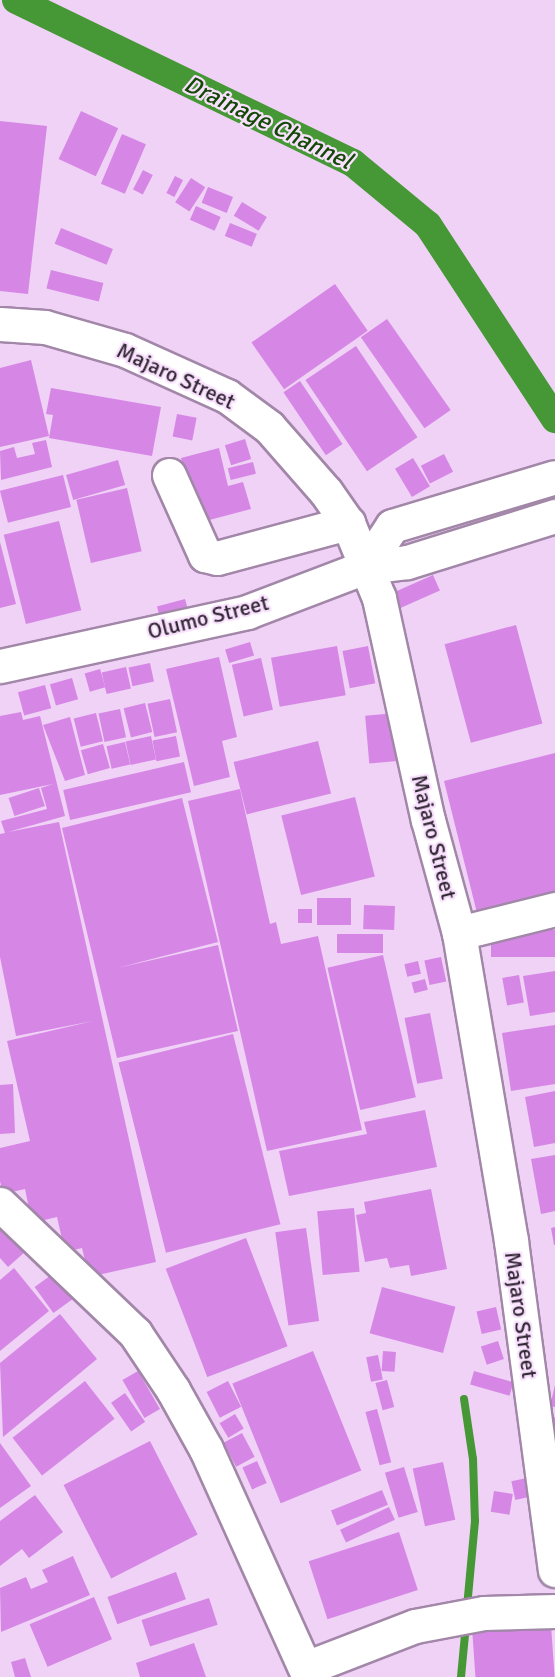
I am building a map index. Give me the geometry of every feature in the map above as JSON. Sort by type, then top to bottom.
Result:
[{"type":"street","name":"Majaro Street","points":[[0,324],[45,327],[125,350],[227,396],[269,427],[326,492],[348,523],[387,627],[428,820],[459,933],[511,1241],[555,1570]]},
{"type":"street","points":[[169,475],[205,555],[218,558],[348,523]]},
{"type":"street","points":[[365,567],[392,526],[555,477]]},
{"type":"street","name":"Olumo Street","points":[[0,666],[247,612],[365,567],[407,562],[555,516]]},
{"type":"street","points":[[459,933],[555,909]]},
{"type":"street","points":[[0,1204],[135,1333],[148,1352],[206,1449],[308,1673],[386,1636],[445,1620],[484,1614],[555,1611]]},
{"type":"building","points":[[81,111],[118,128],[96,176],[59,159]]},
{"type":"building","points":[[0,121],[47,126],[28,294],[0,291]]},
{"type":"building","points":[[122,134],[146,144],[125,194],[101,184]]},
{"type":"building","points":[[143,170],[153,175],[143,195],[133,190]]},
{"type":"building","points":[[175,176],[183,180],[174,197],[166,193]]},
{"type":"building","points":[[191,178],[205,187],[189,212],[175,202]]},
{"type":"building","points":[[208,187],[233,197],[227,213],[202,203]]},
{"type":"building","points":[[242,202],[267,217],[259,231],[234,216]]},
{"type":"building","points":[[196,206],[221,217],[215,231],[190,220]]},
{"type":"building","points":[[230,223],[257,234],[252,247],[225,236]]},
{"type":"building","points":[[61,228],[113,249],[107,265],[55,244]]},
{"type":"building","points":[[51,270],[103,283],[99,301],[46,288]]},
{"type":"building","points":[[335,284],[368,331],[284,389],[251,343]]},
{"type":"building","points":[[387,319],[451,410],[424,428],[361,337]]},
{"type":"building","points":[[356,346],[418,437],[367,471],[305,380]]},
{"type":"building","points":[[31,360],[49,436],[0,447],[0,368]]},
{"type":"building","points":[[300,381],[342,444],[326,455],[283,392]]},
{"type":"building","points":[[51,388],[161,407],[152,456],[49,438],[53,415],[46,414]]},
{"type":"building","points":[[177,414],[197,418],[192,440],[173,437]]},
{"type":"building","points":[[245,439],[251,459],[231,465],[225,445]]},
{"type":"building","points":[[46,440],[52,467],[1,480],[0,451],[14,447],[17,458],[35,454],[32,443]]},
{"type":"building","points":[[219,448],[228,486],[243,482],[251,509],[198,523],[181,458]]},
{"type":"building","points":[[444,454],[453,472],[430,484],[421,466]]},
{"type":"building","points":[[413,458],[430,486],[412,497],[395,469]]},
{"type":"building","points":[[118,460],[125,485],[73,500],[66,475]]},
{"type":"building","points":[[253,462],[256,474],[231,480],[228,468]]},
{"type":"building","points":[[63,475],[71,507],[8,523],[0,491]]},
{"type":"building","points":[[127,488],[142,551],[91,563],[76,500]]},
{"type":"building","points":[[59,521],[81,610],[26,624],[4,535]]},
{"type":"building","points":[[0,542],[16,604],[0,608]]},
{"type":"building","points":[[433,575],[440,591],[399,609],[392,593]]},
{"type":"building","points":[[185,599],[189,614],[161,622],[157,607]]},
{"type":"building","points":[[516,625],[542,724],[471,743],[445,644]]},
{"type":"building","points":[[250,642],[254,655],[229,663],[225,650]]},
{"type":"building","points":[[337,646],[346,695],[280,707],[271,658]]},
{"type":"building","points":[[368,646],[375,683],[350,688],[342,651]]},
{"type":"building","points":[[219,657],[237,737],[222,741],[230,777],[194,786],[166,669]]},
{"type":"building","points":[[261,658],[273,710],[244,716],[232,665]]},
{"type":"building","points":[[150,663],[154,682],[132,686],[128,668]]},
{"type":"building","points":[[126,667],[131,688],[107,694],[102,673]]},
{"type":"building","points":[[100,669],[105,687],[90,692],[85,673]]},
{"type":"building","points":[[72,678],[78,699],[56,705],[50,684]]},
{"type":"building","points":[[45,685],[51,708],[24,715],[18,692]]},
{"type":"building","points":[[170,699],[177,732],[155,737],[148,704]]},
{"type":"building","points":[[145,703],[152,732],[131,737],[124,708]]},
{"type":"building","points":[[120,709],[126,737],[105,742],[98,714]]},
{"type":"building","points":[[21,712],[23,720],[40,716],[65,816],[8,832],[59,822],[156,1262],[89,1277],[82,1248],[65,1252],[57,1217],[32,1223],[25,1189],[3,1194],[0,1181],[0,1148],[30,1141],[7,1041],[93,1021],[16,1036],[0,957],[0,834],[5,833],[1,821],[47,809],[41,788],[53,784],[0,795],[0,716]]},
{"type":"building","points":[[96,713],[103,741],[81,747],[74,719]]},
{"type":"building","points":[[396,713],[400,761],[369,764],[365,716]]},
{"type":"building","points":[[70,717],[85,775],[65,781],[43,725]]},
{"type":"building","points":[[151,736],[156,759],[131,765],[126,741]]},
{"type":"building","points":[[176,736],[180,757],[156,761],[152,741]]},
{"type":"building","points":[[318,741],[331,793],[247,814],[234,762]]},
{"type":"building","points":[[125,742],[130,764],[112,769],[106,746]]},
{"type":"building","points":[[103,744],[110,768],[88,774],[81,750]]},
{"type":"building","points":[[555,753],[555,894],[477,913],[444,781]]},
{"type":"building","points":[[184,762],[191,792],[70,820],[63,790]]},
{"type":"building","points":[[39,788],[45,806],[14,816],[9,798]]},
{"type":"building","points":[[240,789],[270,924],[276,922],[281,944],[318,936],[362,1130],[267,1151],[188,801]]},
{"type":"building","points":[[355,797],[375,877],[301,895],[281,815]]},
{"type":"building","points":[[182,798],[218,942],[117,968],[218,945],[238,1031],[117,1058],[62,828]]},
{"type":"building","points":[[317,898],[351,898],[351,925],[317,925]]},
{"type":"building","points":[[364,905],[395,906],[394,930],[363,929]]},
{"type":"building","points":[[298,909],[312,909],[312,923],[298,923]]},
{"type":"building","points":[[491,930],[555,930],[555,957],[491,957]]},
{"type":"building","points":[[337,934],[383,934],[383,953],[337,953]]},
{"type":"building","points":[[383,955],[416,1097],[360,1110],[327,968]]},
{"type":"building","points":[[441,957],[446,981],[430,985],[424,961]]},
{"type":"building","points":[[418,961],[421,974],[407,977],[404,964]]},
{"type":"building","points":[[555,971],[555,1012],[530,1016],[523,976]]},
{"type":"building","points":[[519,975],[524,1003],[507,1006],[502,978]]},
{"type":"building","points":[[425,979],[428,990],[414,993],[411,983]]},
{"type":"building","points":[[430,1013],[443,1079],[417,1084],[404,1018]]},
{"type":"building","points":[[555,1025],[555,1084],[511,1091],[502,1033]]},
{"type":"building","points":[[233,1034],[280,1224],[166,1253],[119,1063]]},
{"type":"building","points":[[13,1084],[15,1133],[0,1134],[0,1085]]},
{"type":"building","points":[[555,1091],[555,1143],[534,1147],[525,1097]]},
{"type":"building","points":[[425,1110],[437,1167],[289,1196],[279,1151],[367,1134],[364,1122]]},
{"type":"building","points":[[555,1155],[555,1211],[541,1214],[531,1159]]},
{"type":"building","points":[[431,1189],[447,1269],[411,1276],[409,1265],[390,1268],[387,1258],[365,1262],[356,1215],[366,1213],[364,1202]]},
{"type":"building","points":[[354,1208],[360,1272],[323,1275],[317,1211]]},
{"type":"building","points":[[0,1223],[26,1251],[8,1267],[0,1258]]},
{"type":"building","points":[[555,1227],[555,1245],[554,1245],[551,1228]]},
{"type":"building","points":[[306,1228],[319,1321],[288,1325],[275,1232]]},
{"type":"building","points":[[246,1238],[288,1346],[207,1377],[166,1269]]},
{"type":"building","points":[[14,1268],[49,1311],[0,1351],[0,1280]]},
{"type":"building","points":[[54,1273],[73,1299],[53,1313],[35,1287]]},
{"type":"building","points":[[382,1287],[455,1307],[443,1353],[370,1333]]},
{"type":"building","points":[[496,1307],[501,1329],[482,1334],[477,1311]]},
{"type":"building","points":[[60,1314],[97,1359],[3,1437],[0,1363]]},
{"type":"building","points":[[498,1341],[504,1359],[487,1365],[481,1347]]},
{"type":"building","points":[[313,1351],[361,1471],[281,1503],[232,1384]]},
{"type":"building","points":[[383,1351],[396,1352],[395,1372],[382,1371]]},
{"type":"building","points":[[378,1355],[383,1380],[371,1382],[366,1357]]},
{"type":"building","points":[[138,1371],[160,1409],[144,1418],[122,1380]]},
{"type":"building","points":[[474,1371],[513,1382],[510,1396],[470,1384]]},
{"type":"building","points":[[387,1380],[394,1407],[383,1410],[375,1383]]},
{"type":"building","points":[[85,1381],[115,1419],[42,1475],[13,1438]]},
{"type":"building","points":[[228,1381],[241,1407],[220,1418],[207,1392]]},
{"type":"building","points":[[555,1385],[555,1407],[550,1406]]},
{"type":"building","points":[[125,1393],[145,1422],[131,1431],[111,1403]]},
{"type":"building","points":[[377,1409],[391,1462],[380,1465],[365,1412]]},
{"type":"building","points":[[235,1414],[244,1429],[228,1438],[220,1423]]},
{"type":"building","points":[[555,1417],[555,1461],[550,1418]]},
{"type":"building","points":[[242,1433],[255,1457],[236,1467],[223,1443]]},
{"type":"building","points":[[150,1441],[198,1535],[111,1579],[64,1485]]},
{"type":"building","points":[[0,1443],[31,1486],[0,1508]]},
{"type":"building","points":[[257,1461],[267,1483],[252,1489],[242,1468]]},
{"type":"building","points":[[443,1462],[455,1520],[425,1526],[413,1468]]},
{"type":"building","points":[[404,1467],[418,1512],[399,1518],[385,1473]]},
{"type":"building","points":[[527,1478],[531,1497],[515,1500],[511,1481]]},
{"type":"building","points":[[382,1490],[388,1505],[337,1525],[331,1511]]},
{"type":"building","points":[[494,1491],[513,1494],[509,1515],[491,1512]]},
{"type":"building","points":[[35,1495],[63,1532],[29,1558],[22,1549],[0,1566],[0,1521]]},
{"type":"building","points":[[389,1507],[395,1520],[346,1543],[340,1530]]},
{"type":"building","points":[[399,1532],[418,1590],[327,1619],[309,1561]]},
{"type":"building","points":[[73,1556],[90,1595],[1,1632],[0,1588],[26,1577],[31,1589],[48,1582],[42,1570]]},
{"type":"building","points":[[176,1572],[186,1599],[117,1624],[107,1597]]},
{"type":"building","points":[[94,1597],[112,1639],[48,1667],[30,1624]]},
{"type":"building","points":[[209,1598],[218,1625],[150,1647],[141,1620]]},
{"type":"building","points":[[551,1625],[555,1677],[475,1677],[472,1631]]},
{"type":"building","points":[[194,1643],[206,1677],[140,1677],[136,1663]]},
{"type":"building","points":[[25,1658],[31,1677],[15,1677],[11,1662]]},
{"type":"waterway","name":"Drainage Channel","points":[[16,0],[353,163],[428,225],[555,419]]},
{"type":"waterway","points":[[464,1399],[473,1459],[475,1521],[467,1608]]},
{"type":"waterway","points":[[461,1677],[466,1624]]}]
